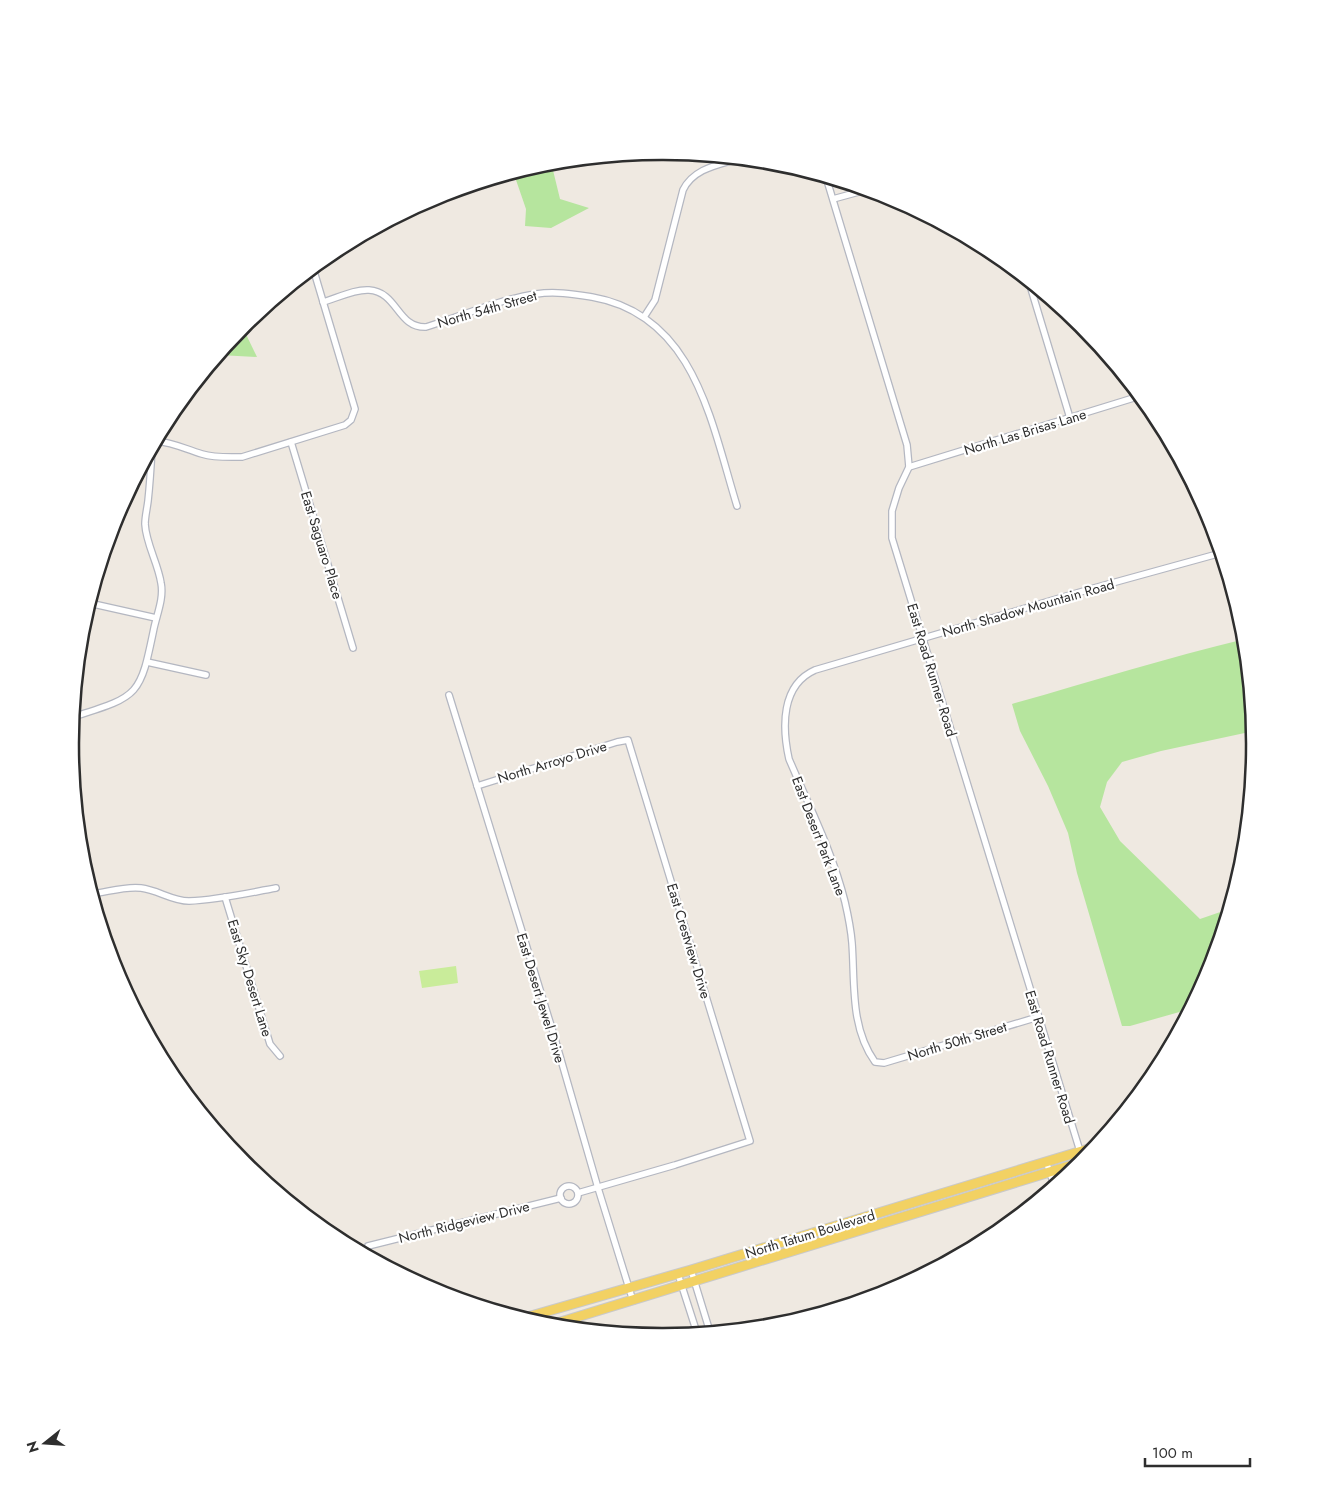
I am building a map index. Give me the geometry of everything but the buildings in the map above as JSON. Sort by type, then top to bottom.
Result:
[{"type":"main road","name":"North Tatum Boulevard","points":[[537,1314],[678,1274],[1080,1152]]},
{"type":"main road","name":"North Tatum Boulevard","points":[[570,1320],[1063,1168]]},
{"type":"street","points":[[723,163],[693,176],[687,182],[683,190],[655,300],[644,317],[678,349],[691,369],[708,411],[736,506]]},
{"type":"street","name":"East Road Runner Road","points":[[828,184],[907,445],[909,467],[894,502],[891,518],[892,538],[1080,1152]]},
{"type":"street","points":[[833,199],[855,193]]},
{"type":"street","points":[[163,442],[179,445],[202,454],[226,458],[242,457],[345,425],[351,420],[355,408],[315,275]]},
{"type":"street","name":"North 54th Street","points":[[323,302],[369,290],[384,294],[408,323],[418,327],[521,297],[554,292],[601,298],[644,317]]},
{"type":"street","points":[[1032,293],[1070,418]]},
{"type":"street","name":"North Las Brisas Lane","points":[[909,467],[1133,398]]},
{"type":"street","name":"East Saguaro Place","points":[[291,442],[353,648]]},
{"type":"street","points":[[80,715],[114,704],[128,696],[137,688],[147,662],[162,586],[145,524],[151,464]]},
{"type":"street","name":"North Shadow Mountain Road","points":[[789,697],[794,686],[809,673],[1094,588],[1215,555]]},
{"type":"street","points":[[96,605],[156,618]]},
{"type":"street","points":[[147,662],[206,675]]},
{"type":"street","name":"East Desert Jewel Drive","points":[[449,695],[634,1301]]},
{"type":"street","name":"East Desert Park Lane","points":[[789,697],[785,728],[789,759],[829,854],[842,891],[852,943],[854,1000],[863,1037],[869,1054],[875,1062]]},
{"type":"street","name":"North Arroyo Drive","points":[[477,786],[628,740]]},
{"type":"street","name":"East Crestview Drive","points":[[628,740],[750,1141]]},
{"type":"street","points":[[98,893],[126,888],[142,888],[188,901],[276,888]]},
{"type":"street","name":"East Sky Desert Lane","points":[[225,897],[270,1044],[280,1056]]},
{"type":"street","name":"North 50th Street","points":[[875,1062],[884,1063],[1038,1017]]},
{"type":"street","name":"North Ridgeview Drive","points":[[578,1193],[704,1157],[750,1141]]},
{"type":"street","points":[[1046,1161],[1052,1178]]},
{"type":"street","name":"North Ridgeview Drive","points":[[567,1186],[573,1187],[578,1193],[578,1199],[574,1204],[567,1204],[560,1198],[562,1190],[567,1186]]},
{"type":"street","name":"North Ridgeview Drive","points":[[368,1246],[560,1198]]},
{"type":"street","points":[[691,1270],[708,1326]]},
{"type":"street","points":[[678,1274],[695,1327]]},
{"type":"green space","points":[[553,170],[560,199],[589,208],[551,228],[525,226],[526,209],[516,180]]},
{"type":"green space","points":[[246,335],[257,357],[227,355]]},
{"type":"green space","points":[[1237,641],[1245,706],[1246,733],[1161,751],[1122,762],[1107,782],[1100,807],[1120,841],[1200,919],[1221,912],[1202,967],[1181,1012],[1130,1026],[1122,1026],[1077,873],[1068,833],[1048,786],[1020,731],[1012,704]]},
{"type":"green space","points":[[456,966],[458,983],[422,988],[419,971]]}]
